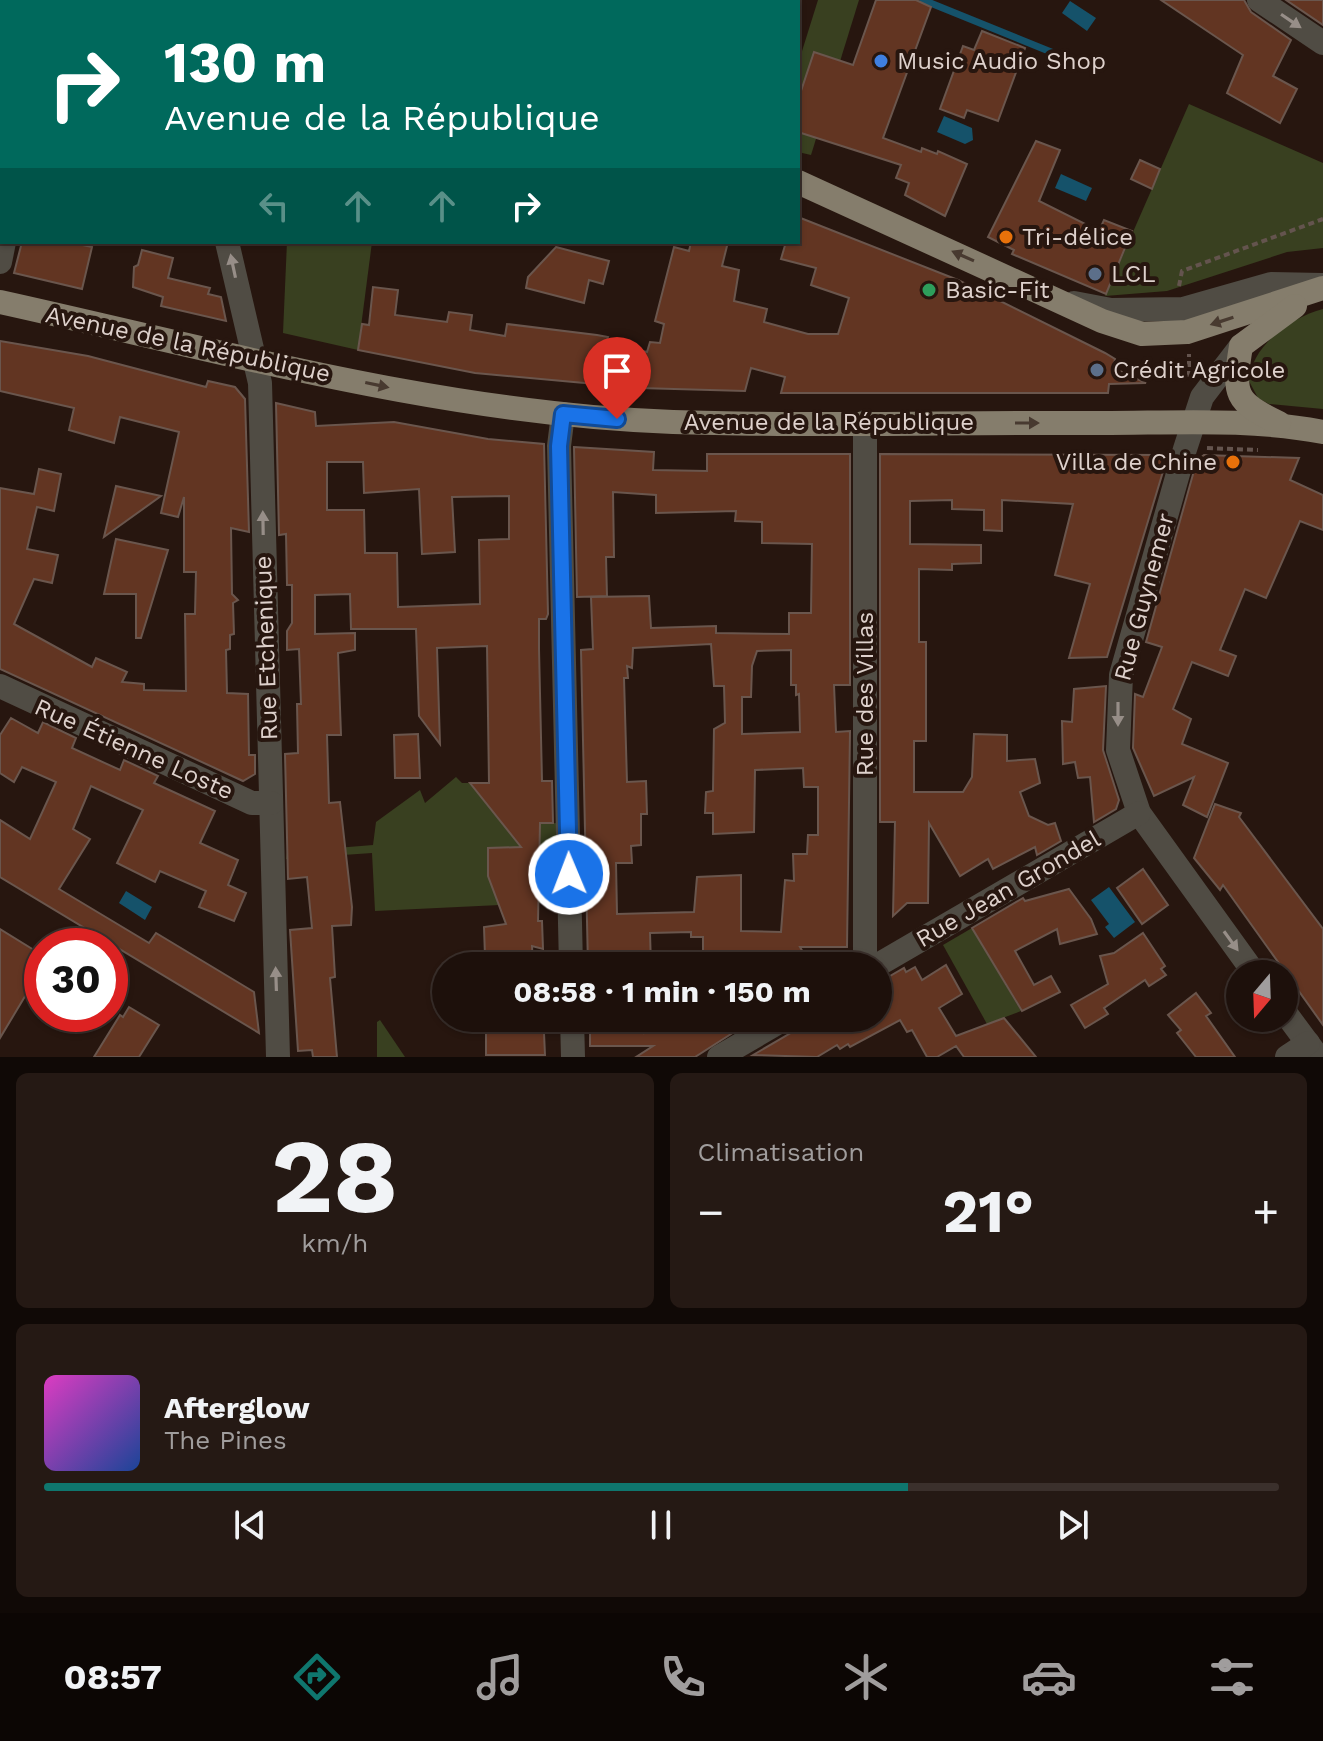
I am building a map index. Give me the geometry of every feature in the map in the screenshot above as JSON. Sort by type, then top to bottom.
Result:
[{"type":"main road","points":[[800,183],[1102,321],[1142,334],[1323,287]]},
{"type":"main road","points":[[1323,287],[1276,317],[1241,346],[1236,377],[1240,399],[1251,409],[1285,426],[1323,432]]},
{"type":"main road","name":"Avenue de la République","points":[[0,302],[429,397],[563,414],[676,422],[1195,423],[1285,426]]},
{"type":"street","points":[[1259,0],[1323,43]]},
{"type":"street","name":"Rue Etchenique","points":[[227,244],[260,383],[278,1057]]},
{"type":"street","points":[[1202,397],[1241,346]]},
{"type":"street","name":"Rue Guynemer","points":[[1202,397],[1121,675],[1118,750],[1139,813],[1245,960]]},
{"type":"street","points":[[563,414],[559,446],[571,952]]},
{"type":"street","name":"Rue des Villas","points":[[865,422],[865,952]]},
{"type":"street","name":"Rue Étienne Loste","points":[[1,689],[252,803],[271,803]]},
{"type":"street","name":"Rue Jean Grondel","points":[[892,957],[1139,813]]},
{"type":"street","points":[[1287,1057],[1313,1050],[1298,1030]]},
{"type":"street","points":[[572,1032],[573,1057]]},
{"type":"street","points":[[719,1057],[762,1032]]},
{"type":"path","points":[[1202,397],[1189,387],[1185,321],[1179,287],[1182,271],[1323,219]]},
{"type":"path","points":[[1185,449],[1266,450]]},
{"type":"green space","points":[[818,0],[859,0],[811,155],[800,152],[800,58]]},
{"type":"green space","points":[[1189,104],[1323,163],[1323,248],[1287,252],[1167,291],[1105,296]]},
{"type":"green space","points":[[287,244],[372,244],[358,350],[283,333]]},
{"type":"green space","points":[[1323,309],[1323,409],[1269,404],[1258,398],[1249,381],[1251,368],[1265,345],[1286,326]]},
{"type":"green space","points":[[456,777],[462,783],[470,783],[522,824],[557,823],[559,902],[375,911],[372,853],[286,859],[287,852],[373,845],[376,822],[420,790],[425,803]]},
{"type":"green space","points":[[972,928],[1021,1011],[987,1024],[943,945]]},
{"type":"green space","points":[[380,1020],[405,1057],[377,1057],[377,1022]]},
{"type":"water","points":[[1070,1],[1096,18],[1087,31],[1062,13]]},
{"type":"water","points":[[944,116],[972,128],[973,140],[965,144],[937,132]]},
{"type":"water","points":[[1061,174],[1092,188],[1086,201],[1055,188]]},
{"type":"water","points":[[1109,887],[1135,922],[1114,938],[1105,927],[1109,924],[1091,900]]},
{"type":"water","points":[[126,891],[152,907],[145,920],[119,903]]},
{"type":"building","points":[[876,0],[916,0],[931,7],[883,138],[921,152],[922,148],[937,154],[938,151],[967,164],[945,216],[905,195],[909,183],[896,178],[901,165],[800,133],[800,94],[814,52],[853,65]]},
{"type":"building","points":[[1161,0],[1244,0],[1251,12],[1291,40],[1273,76],[1297,89],[1280,123],[1227,93],[1243,55]]},
{"type":"building","points":[[1286,0],[1323,0],[1323,25]]},
{"type":"building","points":[[982,31],[1025,48],[998,121],[967,110],[964,118],[940,109],[963,46],[974,50]]},
{"type":"building","points":[[1036,141],[1060,150],[1039,201],[1099,231],[1104,220],[1132,231],[1106,294],[1012,254],[1014,250],[988,237]]},
{"type":"building","points":[[1140,160],[1160,169],[1152,189],[1131,179]]},
{"type":"building","points":[[800,218],[958,280],[1105,353],[1115,359],[1113,368],[1146,383],[1109,384],[1108,393],[781,393],[785,377],[751,368],[745,391],[639,388],[475,373],[358,350],[362,324],[369,325],[373,287],[398,290],[395,315],[447,322],[449,312],[472,315],[470,330],[505,336],[507,324],[597,335],[608,337],[606,343],[647,352],[650,342],[660,343],[664,324],[655,321],[674,247],[689,251],[691,244],[728,244],[722,266],[739,270],[734,301],[767,309],[764,322],[808,334],[838,334],[849,298],[811,285],[816,268],[781,259],[785,244],[800,244]]},
{"type":"building","points":[[21,244],[92,247],[82,289],[14,273]]},
{"type":"building","points":[[556,247],[609,261],[603,284],[589,280],[584,303],[526,288],[528,277]]},
{"type":"building","points":[[142,250],[173,258],[168,278],[210,288],[208,294],[221,297],[226,321],[161,306],[163,297],[133,287],[134,267],[138,265]]},
{"type":"building","points":[[0,341],[88,356],[206,387],[208,381],[235,387],[245,399],[249,532],[231,528],[232,594],[238,600],[233,603],[234,634],[230,635],[230,649],[226,650],[227,693],[248,694],[249,755],[255,755],[255,774],[243,781],[0,669],[0,488],[34,494],[39,469],[61,474],[54,511],[37,507],[27,549],[58,555],[52,583],[34,579],[14,624],[92,667],[96,658],[127,672],[122,682],[144,684],[144,690],[186,691],[185,614],[195,614],[196,572],[184,572],[184,497],[178,517],[161,513],[179,432],[120,417],[114,443],[69,430],[74,408],[0,391]]},
{"type":"building","points":[[276,403],[315,412],[316,426],[394,422],[488,439],[544,444],[548,614],[546,619],[539,619],[542,781],[552,781],[553,823],[540,823],[538,921],[542,921],[543,949],[532,946],[532,952],[485,952],[484,927],[506,924],[488,876],[488,848],[521,847],[470,783],[489,783],[487,646],[437,648],[440,744],[419,716],[416,629],[351,629],[350,594],[315,595],[315,634],[355,633],[355,650],[338,653],[341,735],[327,735],[329,803],[340,802],[352,907],[351,925],[332,926],[335,977],[330,978],[337,1057],[313,1057],[312,1050],[298,1051],[290,930],[312,928],[307,877],[288,879],[285,754],[298,753],[297,704],[301,704],[299,649],[287,650],[287,631],[292,623],[292,585],[287,585],[286,534],[279,535]],"holes":[[[327,462],[363,462],[364,493],[419,489],[422,554],[455,552],[452,497],[509,496],[509,539],[479,540],[480,604],[398,607],[397,553],[365,553],[364,510],[327,510]]]},
{"type":"building","points":[[574,447],[654,452],[653,470],[707,471],[707,454],[850,454],[850,685],[834,685],[836,732],[850,731],[847,947],[800,947],[803,952],[703,952],[703,937],[691,937],[691,932],[650,933],[651,952],[588,952],[581,650],[593,649],[591,597],[649,596],[651,628],[716,626],[716,633],[789,634],[789,613],[811,613],[812,544],[762,543],[762,522],[735,521],[736,511],[656,513],[656,495],[613,492],[614,557],[606,557],[607,596],[577,597]],"holes":[[[711,644],[714,686],[724,686],[725,723],[714,729],[713,791],[706,792],[705,813],[713,813],[713,834],[754,832],[755,770],[803,768],[804,787],[818,787],[818,835],[808,835],[807,854],[793,854],[794,881],[785,880],[781,932],[741,931],[741,875],[697,877],[694,912],[617,914],[616,863],[632,863],[631,846],[641,845],[641,814],[647,814],[646,781],[627,782],[624,678],[628,678],[627,666],[632,668],[633,648]],[[791,650],[791,685],[796,685],[796,695],[799,694],[800,732],[742,734],[742,697],[751,697],[752,666],[757,651]]]},
{"type":"building","points":[[880,454],[1168,455],[1107,657],[1069,658],[1090,584],[1055,575],[1073,504],[1002,500],[1002,531],[984,530],[984,510],[952,509],[952,500],[910,501],[910,544],[981,545],[981,563],[952,564],[952,570],[919,569],[919,642],[926,642],[926,741],[914,741],[914,792],[963,792],[972,777],[974,734],[1007,735],[1007,761],[1035,759],[1040,783],[1020,792],[1029,816],[1048,825],[1055,823],[1061,841],[1037,855],[1035,847],[993,869],[988,859],[960,876],[929,823],[928,903],[907,903],[893,916],[895,822],[880,822]]},
{"type":"building","points":[[1204,455],[1299,458],[1290,480],[1323,495],[1323,530],[1300,521],[1266,598],[1245,589],[1220,650],[1236,656],[1228,676],[1192,662],[1173,709],[1191,719],[1182,744],[1228,763],[1207,817],[1183,805],[1194,777],[1154,796],[1133,748],[1135,694],[1143,697],[1162,647],[1146,642],[1197,460]]},
{"type":"building","points":[[116,486],[161,496],[104,537]]},
{"type":"building","points":[[116,539],[168,550],[141,638],[136,638],[136,594],[104,594]]},
{"type":"building","points":[[1106,686],[1103,750],[1119,800],[1116,809],[1094,822],[1090,777],[1078,778],[1075,762],[1063,764],[1062,721],[1072,722],[1074,689]]},
{"type":"building","points":[[11,718],[38,733],[43,722],[76,738],[72,748],[120,770],[124,760],[158,776],[154,783],[215,811],[200,843],[238,860],[228,885],[246,893],[234,921],[199,907],[206,891],[160,871],[155,882],[117,863],[143,810],[91,786],[73,829],[90,839],[59,889],[124,928],[85,928],[0,877],[0,820],[30,839],[56,782],[22,767],[14,782],[0,773],[0,735]]},
{"type":"building","points":[[418,734],[420,778],[395,778],[394,735]]},
{"type":"building","points":[[1215,804],[1241,813],[1239,817],[1323,929],[1323,1025],[1298,990],[1298,960],[1277,960],[1223,885],[1220,890],[1194,858]]},
{"type":"building","points":[[1143,869],[1168,905],[1142,924],[1117,888]]},
{"type":"building","points":[[1069,889],[1091,919],[1097,934],[1060,944],[1057,929],[1015,951],[1034,985],[1051,976],[1060,992],[1022,1011],[972,928],[1023,898],[1025,901]]},
{"type":"building","points":[[0,929],[24,944],[24,998],[0,1038]]},
{"type":"building","points":[[128,930],[149,943],[156,933],[254,992],[259,1033],[128,954]]},
{"type":"building","points":[[1143,933],[1165,966],[1161,969],[1166,975],[1149,986],[1145,980],[1104,1008],[1108,1014],[1085,1028],[1071,1005],[1108,984],[1100,956],[1114,953]]},
{"type":"building","points":[[946,965],[962,994],[939,1008],[956,1036],[1004,1018],[1036,1057],[964,1057],[956,1046],[937,1057],[927,1057],[912,1030],[907,1032],[900,1020],[892,1024],[892,975],[904,968],[906,972],[915,967],[922,980]]},
{"type":"building","points":[[1196,993],[1211,1013],[1206,1016],[1235,1057],[1196,1057],[1177,1033],[1181,1030],[1168,1015]]},
{"type":"building","points":[[128,1009],[159,1025],[139,1057],[94,1057],[109,1032],[128,1032]]},
{"type":"building","points":[[486,1032],[544,1033],[545,1055],[486,1055]]},
{"type":"building","points":[[590,1032],[734,1032],[695,1057],[636,1057],[653,1046],[590,1046]]},
{"type":"building","points":[[792,1032],[878,1032],[850,1047],[848,1044],[840,1049],[837,1045],[817,1057],[753,1055]]},
{"type":"waterway","points":[[923,0],[1061,56]]},
{"type":"place","name":"Music Audio Shop","points":[[881,61]]},
{"type":"place","name":"Tri-délice","points":[[1006,237]]},
{"type":"place","name":"LCL","points":[[1095,274]]},
{"type":"place","name":"Basic-Fit","points":[[929,290]]},
{"type":"place","name":"Crédit Agricole","points":[[1097,370]]},
{"type":"place","name":"Villa de Chine","points":[[1233,462]]},
{"type":"route","points":[[569,874],[559,446],[563,414],[617,419]]}]
